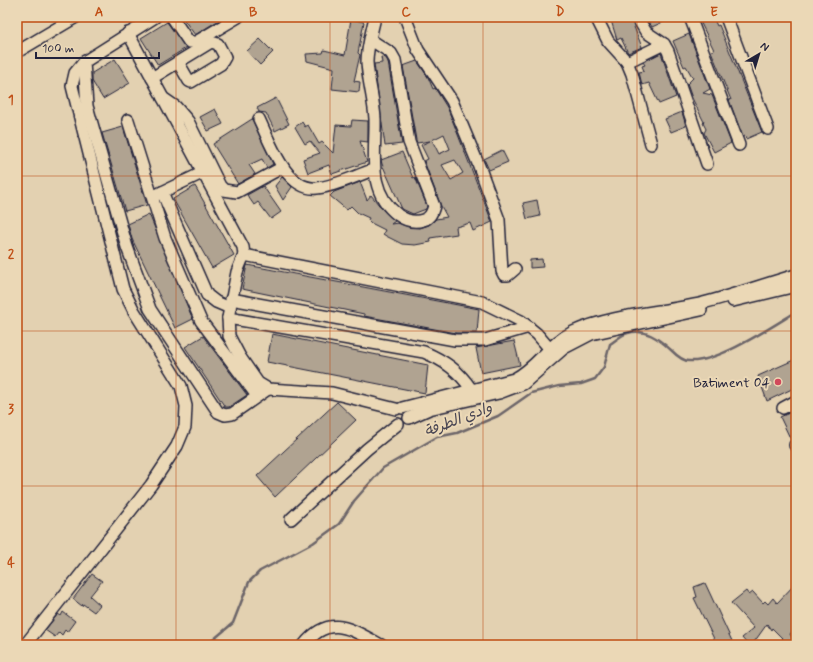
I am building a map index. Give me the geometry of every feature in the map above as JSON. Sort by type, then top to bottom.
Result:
[{"type":"street","points":[[17,52],[76,17]]},
{"type":"street","points":[[25,645],[151,485],[182,437],[186,416],[184,396],[181,386],[134,311],[123,289],[73,93],[73,79],[75,73],[84,62],[155,17]]},
{"type":"street","points":[[172,17],[189,42],[196,42],[238,17]]},
{"type":"street","points":[[371,40],[391,53],[396,60],[409,142],[432,201],[432,212],[429,217],[420,221],[405,220],[393,211],[382,198],[373,170],[374,118],[367,64],[371,40],[375,17]]},
{"type":"street","points":[[405,17],[418,50],[452,100],[479,166],[499,220],[502,270],[504,275],[508,275],[515,269]]},
{"type":"street","points":[[596,17],[608,40],[627,62],[632,74],[651,144]]},
{"type":"street","points":[[637,17],[646,32],[664,44],[668,51],[707,164]]},
{"type":"street","points":[[690,17],[739,145]]},
{"type":"street","points":[[726,17],[768,128]]},
{"type":"street","points":[[128,33],[243,247],[244,255],[237,272],[230,308],[229,336],[240,357],[258,383],[268,389],[332,393],[399,408],[408,412],[409,418]]},
{"type":"street","points":[[627,62],[664,44]]},
{"type":"street","points":[[84,62],[87,106],[127,247],[150,309],[218,412],[225,415],[232,414],[268,389]]},
{"type":"street","points":[[152,78],[178,62]]},
{"type":"street","points":[[163,98],[176,107],[188,121],[220,186],[224,190],[237,192],[283,167]]},
{"type":"street","points":[[258,119],[283,167],[296,182],[302,185],[316,188],[327,186],[373,170]]},
{"type":"street","points":[[128,120],[157,194],[207,295],[216,302],[230,308],[424,352],[453,367],[471,389]]},
{"type":"street","points":[[157,194],[202,173]]},
{"type":"street","points":[[157,194],[165,238],[201,321],[257,396]]},
{"type":"street","points":[[244,255],[482,302],[521,321],[529,327],[548,348]]},
{"type":"street","points":[[398,424],[392,418],[399,408],[508,381],[519,376],[529,369],[548,348],[571,333],[612,319],[702,303],[796,275]]},
{"type":"street","points":[[291,519],[367,449],[398,424],[405,424],[409,418],[429,409],[499,393],[518,386],[533,377],[564,348],[590,334],[671,317],[796,286]]},
{"type":"street","points":[[230,308],[455,340],[485,340],[529,327]]},
{"type":"street","points":[[783,408],[796,401]]},
{"type":"street","points":[[304,645],[320,630],[335,626],[350,628],[381,645]]},
{"type":"building","points":[[182,17],[224,17],[195,35]]},
{"type":"building","points":[[610,17],[630,17],[642,47],[628,53],[621,38],[617,40]]},
{"type":"building","points":[[646,17],[674,17],[652,27]]},
{"type":"building","points":[[698,17],[713,17],[717,26],[719,25],[762,132],[746,139],[745,136],[743,137],[729,100],[731,100],[711,51],[714,50]]},
{"type":"building","points":[[351,19],[364,22],[358,53],[360,55],[354,81],[360,82],[359,92],[332,89],[334,68],[307,61],[306,54],[323,53],[324,50],[345,55]]},
{"type":"building","points":[[167,22],[186,48],[158,65],[141,38]]},
{"type":"building","points":[[689,34],[710,89],[703,93],[712,95],[731,143],[714,152],[704,133],[706,129],[703,123],[704,122],[687,84],[693,78],[686,66],[684,67],[673,41]]},
{"type":"building","points":[[260,39],[273,52],[260,65],[247,51]]},
{"type":"building","points":[[661,53],[676,97],[659,104],[649,83],[642,85],[639,72],[644,71],[642,66],[645,65],[643,62]]},
{"type":"building","points":[[381,57],[386,58],[388,62],[402,144],[385,146],[374,64],[382,63]]},
{"type":"building","points":[[115,59],[130,83],[103,99],[92,81],[92,73]]},
{"type":"building","points":[[417,61],[428,77],[433,89],[435,88],[448,109],[492,222],[473,231],[470,223],[456,227],[457,234],[430,238],[431,242],[415,245],[402,244],[383,234],[385,230],[371,223],[368,220],[369,218],[358,213],[351,206],[347,210],[330,196],[334,192],[360,182],[367,200],[371,195],[383,210],[395,221],[391,224],[398,223],[409,227],[420,228],[429,225],[436,219],[447,217],[441,206],[424,161],[428,159],[421,145],[430,141],[417,143],[416,140],[403,66]],"holes":[[[444,134],[450,149],[439,154],[432,140]],[[455,160],[463,173],[451,180],[442,165]]]},
{"type":"building","points":[[276,98],[289,124],[275,131],[266,113],[259,112],[257,108]]},
{"type":"building","points":[[215,109],[223,124],[208,131],[200,117]]},
{"type":"building","points":[[682,112],[686,126],[671,132],[665,119]]},
{"type":"building","points":[[252,119],[273,164],[267,168],[262,159],[249,165],[255,174],[238,184],[213,144]]},
{"type":"building","points":[[352,120],[368,121],[368,142],[360,141],[367,162],[332,174],[329,165],[308,173],[303,159],[320,153],[310,141],[305,144],[295,127],[302,122],[305,127],[308,125],[319,144],[322,142],[333,153],[336,125],[351,126]]},
{"type":"building","points":[[123,127],[147,205],[125,211],[102,133]]},
{"type":"building","points":[[502,150],[508,162],[489,170],[484,159]]},
{"type":"building","points":[[402,152],[413,178],[415,177],[427,206],[426,209],[413,214],[402,209],[381,160]]},
{"type":"building","points":[[282,177],[292,187],[283,200],[275,186]]},
{"type":"building","points":[[195,186],[234,255],[212,268],[173,199]]},
{"type":"building","points":[[263,186],[281,212],[271,219],[258,202],[254,205],[247,195]]},
{"type":"building","points":[[537,200],[540,216],[527,219],[523,203]]},
{"type":"building","points":[[149,214],[193,319],[175,328],[132,239],[128,224]]},
{"type":"building","points":[[542,259],[543,267],[530,268],[530,260]]},
{"type":"building","points":[[247,265],[479,309],[477,333],[456,333],[364,316],[364,314],[242,289]]},
{"type":"building","points":[[272,334],[428,365],[425,393],[267,362]]},
{"type":"building","points":[[203,336],[247,395],[229,407],[225,407],[185,347]]},
{"type":"building","points":[[514,341],[520,365],[481,373],[476,348]]},
{"type":"building","name":"Batiment 04","points":[[796,359],[796,387],[767,401],[758,376]]},
{"type":"building","points":[[337,402],[356,420],[275,497],[257,476]]},
{"type":"building","points":[[796,410],[796,438],[791,440],[780,417]]},
{"type":"building","points":[[92,574],[102,581],[90,596],[100,605],[94,612],[83,604],[82,606],[73,599]]},
{"type":"building","points":[[705,583],[732,641],[724,645],[717,645],[694,598],[697,597],[694,587]]},
{"type":"building","points":[[796,583],[796,627],[790,634],[796,645],[787,645],[772,628],[771,630],[767,624],[752,645],[748,645],[742,638],[754,628],[731,603],[746,591],[749,595],[753,592],[763,603],[765,601],[768,604],[773,598],[777,603]]},
{"type":"building","points":[[63,612],[75,621],[67,632],[65,630],[62,635],[59,632],[55,637],[45,630],[58,614],[61,616]]},
{"type":"waterway","name":"وادي الطرفة","points":[[207,645],[233,623],[249,582],[260,571],[313,543],[339,524],[354,501],[383,468],[437,437],[457,433],[498,416],[531,393],[559,386],[581,384],[595,379],[604,367],[610,344],[626,334],[634,332],[646,333],[657,338],[684,360],[701,360],[744,343],[796,312]]},
{"type":"place","name":"Batiment 04","points":[[778,382]]}]
